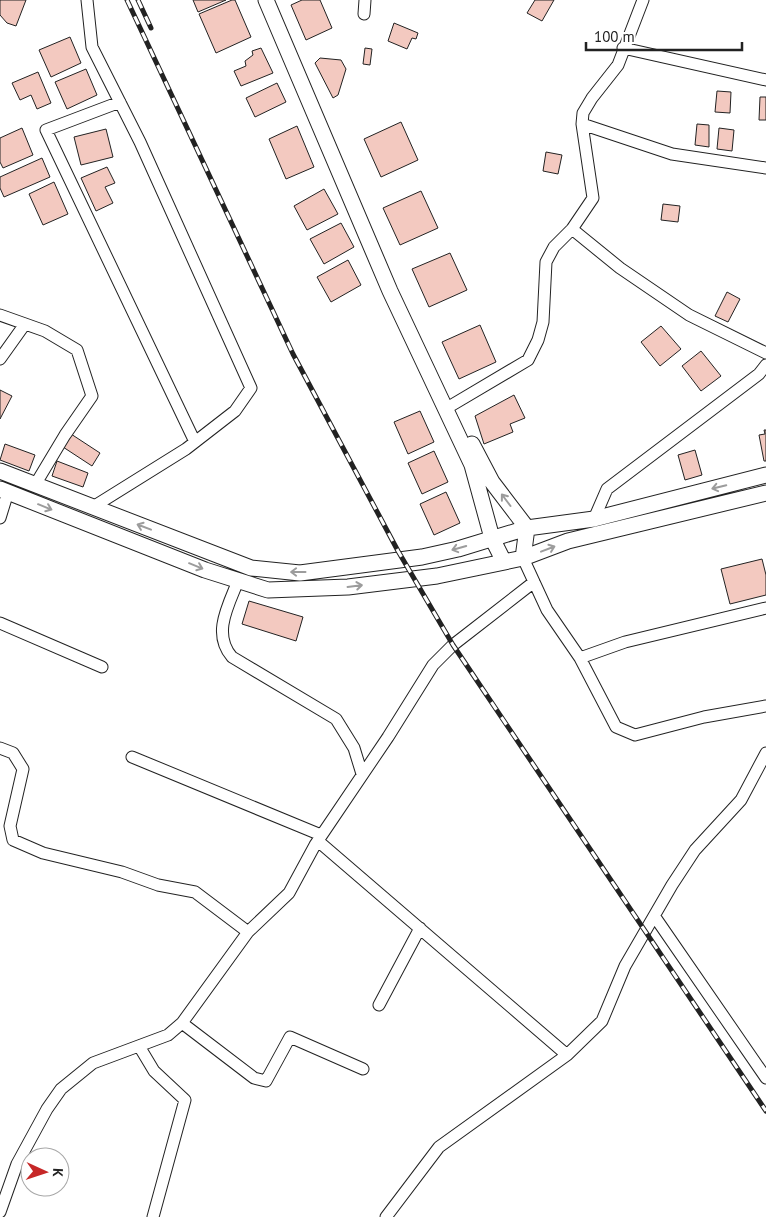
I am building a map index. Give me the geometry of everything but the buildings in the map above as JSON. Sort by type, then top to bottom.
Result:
[{"type":"main road","points":[[266,0],[371,242],[390,291],[472,465],[492,538],[504,562]]},
{"type":"main road","points":[[371,242],[388,262],[452,405],[492,482],[527,528],[523,558]]},
{"type":"main road","points":[[0,471],[252,568],[300,573],[422,557],[527,528],[594,519],[766,475]]},
{"type":"main road","points":[[4,490],[205,570],[268,590],[348,587],[437,576],[523,558],[568,541],[766,493]]},
{"type":"street","points":[[87,0],[92,47],[144,150],[251,388],[235,411],[195,442],[93,507]]},
{"type":"street","points":[[364,14],[365,0]]},
{"type":"street","points":[[452,405],[528,360],[538,340],[543,322],[546,262],[554,247],[572,229],[593,198],[582,124],[584,113],[592,98],[618,65],[643,0]]},
{"type":"street","points":[[623,48],[766,80]]},
{"type":"street","points":[[120,102],[46,130],[195,442]]},
{"type":"street","points":[[582,124],[672,154],[766,168]]},
{"type":"street","points":[[572,229],[620,268],[690,315],[766,353]]},
{"type":"street","points":[[0,315],[45,331],[77,350],[92,396],[65,435],[35,485]]},
{"type":"street","points":[[0,359],[25,324]]},
{"type":"street","points":[[594,519],[607,489],[759,374],[766,364]]},
{"type":"street","points":[[0,518],[4,490]]},
{"type":"street","points":[[523,558],[547,610],[580,658],[616,727],[635,735],[704,717],[766,706]]},
{"type":"street","points":[[238,581],[224,615],[221,633],[224,647],[232,657],[336,719],[354,748],[362,774]]},
{"type":"street","points":[[0,1212],[13,1175],[47,1110],[61,1090],[93,1064],[168,1036],[182,1023],[248,932],[289,893],[320,838],[433,665],[453,645],[534,582]]},
{"type":"street","points":[[580,658],[625,642],[766,608]]},
{"type":"street","points":[[0,623],[102,667]]},
{"type":"street","points":[[0,748],[13,753],[23,769],[10,826],[13,840],[42,853],[122,872],[158,885],[195,892],[248,932]]},
{"type":"street","points":[[386,1217],[439,1147],[567,1055],[602,1021],[625,966],[655,917],[672,884],[695,850],[741,800],[766,752]]},
{"type":"street","points":[[132,757],[320,838],[420,928],[567,1055]]},
{"type":"street","points":[[655,917],[766,1078]]},
{"type":"street","points":[[379,1005],[420,928]]},
{"type":"street","points":[[182,1023],[254,1078],[266,1081],[290,1037],[363,1070]]},
{"type":"street","points":[[139,1046],[154,1071],[185,1100],[153,1217]]},
{"type":"street","points":[[0,1174],[13,1175]]},
{"type":"railway","points":[[127,0],[293,354],[398,551],[453,645],[766,1111]]},
{"type":"railway","points":[[138,0],[151,28]]}]
